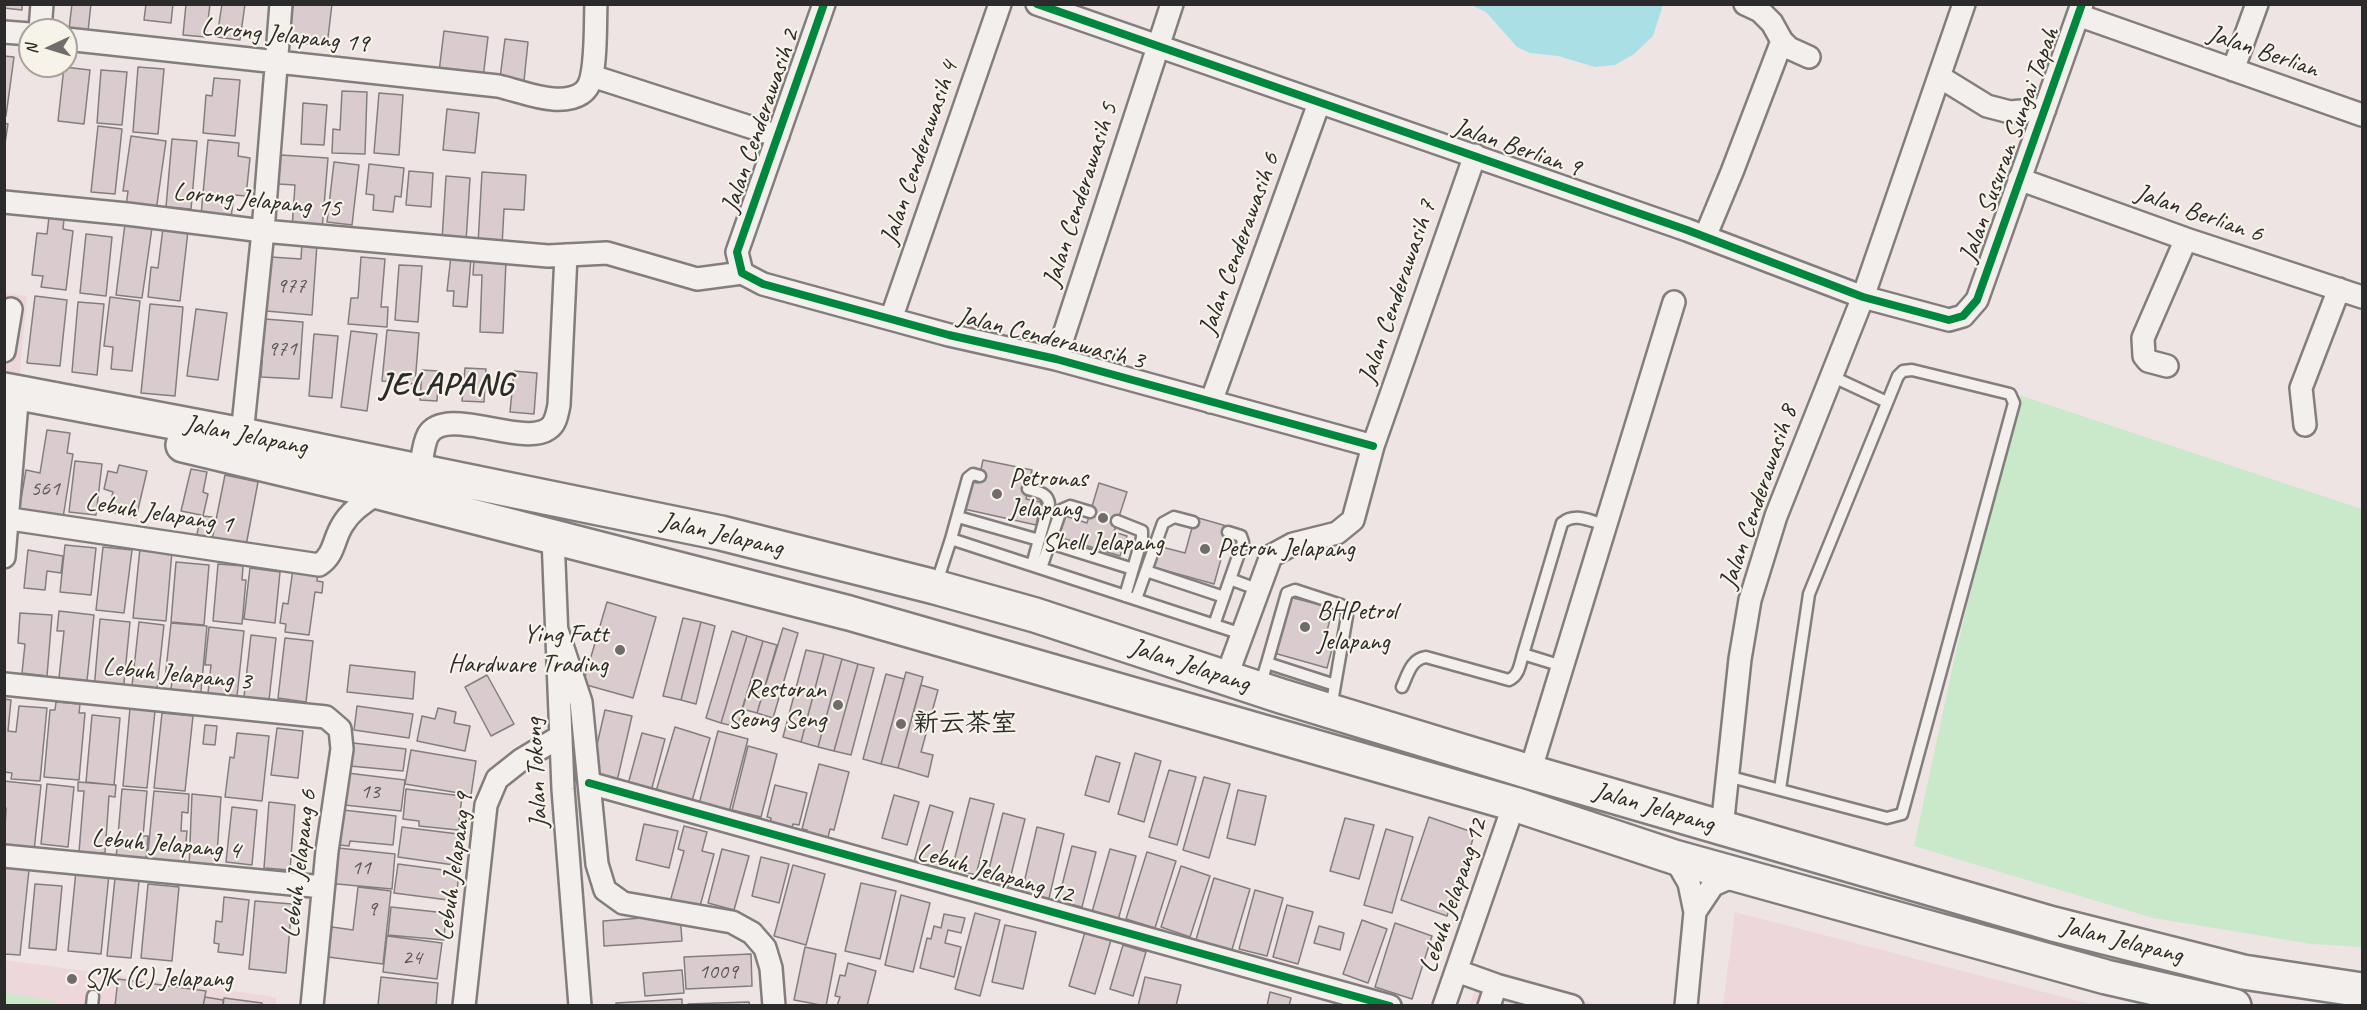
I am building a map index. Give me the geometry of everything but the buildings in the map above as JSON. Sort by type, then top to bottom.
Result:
[{"type":"main road","name":"Jalan Jelapang","points":[[11,401],[242,435],[722,533],[1035,615],[1226,678],[1263,676],[1333,698],[1530,772],[2053,924],[2243,972],[2362,990]]},
{"type":"main road","name":"Jalan Jelapang","points":[[11,401],[151,438],[380,492],[651,560],[849,612],[1514,804],[1674,857],[2106,977],[2169,999],[2234,1005]]},
{"type":"main road","points":[[849,612],[888,614],[909,610],[924,602],[935,587]]},
{"type":"main road","points":[[935,587],[937,606],[944,619],[963,636],[996,655]]},
{"type":"street","points":[[242,435],[263,231],[281,4]]},
{"type":"street","points":[[596,4],[592,76],[778,136]]},
{"type":"street","name":"Jalan Cenderawasih 2","points":[[742,273],[737,252],[824,4]]},
{"type":"street","name":"Jalan Cenderawasih 4","points":[[891,319],[1000,4]]},
{"type":"street","name":"Jalan Berlian 9","points":[[1037,4],[1475,155],[1705,237],[1863,297],[1948,320],[1963,316],[1977,300]]},
{"type":"street","name":"Jalan Cenderawasih 5","points":[[1056,359],[1172,4]]},
{"type":"street","points":[[1745,4],[1760,11],[1772,23],[1789,48],[1809,57]]},
{"type":"street","name":"Jalan Cenderawasih 8","points":[[1722,828],[1740,659],[1750,600],[1776,516],[1863,297],[1964,4]]},
{"type":"street","points":[[2233,70],[2257,4]]},
{"type":"street","name":"Jalan Berlian","points":[[2080,10],[2233,70],[2362,115]]},
{"type":"street","name":"Jalan Susuran Sungai Tapah","points":[[1977,300],[2080,10]]},
{"type":"street","name":"Lorong Jelapang 19","points":[[78,40],[498,86],[552,99],[566,99],[578,95],[587,88],[592,76]]},
{"type":"street","points":[[1705,237],[1782,40]]},
{"type":"street","points":[[1940,77],[1987,106],[2010,112],[2045,109]]},
{"type":"street","name":"Jalan Cenderawasih 6","points":[[1211,402],[1319,103]]},
{"type":"street","name":"Jalan Cenderawasih 7","points":[[1259,590],[1271,556],[1293,544],[1337,533],[1353,520],[1373,446],[1475,155]]},
{"type":"street","name":"Jalan Berlian 6","points":[[2019,179],[2186,239],[2362,297]]},
{"type":"street","name":"Lorong Jelapang 15","points":[[4,202],[263,231],[548,256],[607,253],[697,279],[742,273]]},
{"type":"street","points":[[2167,366],[2148,361],[2144,356],[2143,338],[2186,239]]},
{"type":"street","points":[[420,471],[428,435],[439,426],[454,424],[530,433],[547,430],[556,420],[559,405],[566,255]]},
{"type":"street","name":"Jalan Cenderawasih 3","points":[[742,273],[763,284],[949,335],[1056,359],[1373,446]]},
{"type":"street","points":[[2305,425],[2301,388],[2339,289]]},
{"type":"street","points":[[1530,772],[1674,302]]},
{"type":"street","points":[[4,351],[11,309]]},
{"type":"street","points":[[4,557],[11,401]]},
{"type":"street","name":"Lebuh Jelapang 1","points":[[7,518],[319,565],[328,559],[342,525],[354,509],[380,492]]},
{"type":"street","name":"Jalan Tokong","points":[[553,537],[563,789],[580,1005]]},
{"type":"street","points":[[1226,678],[1259,590]]},
{"type":"street","points":[[557,630],[578,686],[581,702],[597,864],[605,890],[623,903],[732,922],[752,933],[765,948],[771,968],[774,1005]]},
{"type":"street","name":"Lebuh Jelapang 3","points":[[4,684],[326,717],[340,729]]},
{"type":"street","name":"Lebuh Jelapang 6","points":[[312,1005],[323,887],[342,749],[340,729]]},
{"type":"street","name":"Lebuh Jelapang 9","points":[[464,1005],[486,805],[497,779],[521,760],[561,736]]},
{"type":"street","name":"Lebuh Jelapang 12","points":[[589,783],[1390,1005]]},
{"type":"street","name":"Lebuh Jelapang 12","points":[[1444,1005],[1514,804]]},
{"type":"street","name":"Lebuh Jelapang 4","points":[[4,856],[323,887]]},
{"type":"street","points":[[1674,857],[1689,883],[1695,912],[1686,1005]]},
{"type":"street","points":[[1695,912],[1713,885],[1736,874]]},
{"type":"street","points":[[1456,971],[1496,985],[1572,1005]]},
{"type":"street","points":[[1489,1005],[1496,985]]},
{"type":"lane","points":[[1727,776],[1887,818],[1902,814],[2014,403],[2010,394],[1912,370],[1904,371],[1898,376],[1809,594],[1780,789]]},
{"type":"lane","points":[[1831,376],[1887,402]]},
{"type":"lane","points":[[935,587],[968,478],[973,474],[980,476]]},
{"type":"lane","points":[[1028,489],[1048,498],[1044,542]]},
{"type":"lane","points":[[1036,566],[1044,542],[1064,507],[1070,506],[1090,512]]},
{"type":"lane","points":[[958,517],[1133,569]]},
{"type":"lane","points":[[1130,597],[1146,571],[1163,523],[1174,517],[1193,522]]},
{"type":"lane","points":[[1402,687],[1413,663],[1419,658],[1426,657],[1509,680],[1514,678],[1562,523],[1567,519],[1577,517],[1605,525]]},
{"type":"lane","points":[[1118,521],[1142,531],[1133,569],[1130,597]]},
{"type":"lane","points":[[1214,625],[1243,539],[1241,536],[1228,532]]},
{"type":"lane","points":[[951,539],[1242,634]]},
{"type":"lane","points":[[1146,571],[1224,597]]},
{"type":"lane","points":[[1230,579],[1259,590]]},
{"type":"lane","points":[[1263,676],[1287,593],[1295,590],[1341,605],[1346,609],[1347,616],[1333,698]]},
{"type":"lane","points":[[1523,654],[1562,666]]},
{"type":"shaded area","points":[[5,293],[27,296],[19,382],[5,381]]},
{"type":"shaded area","points":[[1735,912],[2094,1005],[1723,1005]]},
{"type":"shaded area","name":"SJK (C) Jelapang","points":[[5,960],[276,997],[276,1006],[5,1006]]},
{"type":"shaded area","points":[[1483,966],[1597,1005],[1469,1006]]},
{"type":"green space","points":[[2019,395],[2362,509],[2362,947],[2311,944],[2153,918],[1914,846],[1955,656]]},
{"type":"green space","points":[[5,993],[54,1001],[56,1005],[5,1005]]},
{"type":"water","points":[[1471,5],[1663,5],[1653,36],[1634,54],[1615,65],[1595,67],[1558,56],[1530,53],[1517,47],[1486,12]]},
{"type":"cycle path","points":[[824,4],[737,252],[742,273],[763,284],[949,335],[1056,359],[1373,446]]},
{"type":"cycle path","points":[[1037,4],[1687,230],[1863,297],[1949,320],[1963,316],[1977,300],[2082,4]]},
{"type":"cycle path","points":[[589,783],[1390,1006]]},
{"type":"place","name":"Petronas Jelapang","points":[[997,494]]},
{"type":"place","name":"Shell Jelapang","points":[[1103,518]]},
{"type":"place","name":"Petron Jelapang","points":[[1205,549]]},
{"type":"place","name":"BHPetrol Jelapang","points":[[1305,627]]},
{"type":"place","name":"Ying Fatt Hardware Trading","points":[[620,650]]},
{"type":"place","name":"Restoran Seong Seng","points":[[838,705]]},
{"type":"place","name":"新云茶室","points":[[901,724]]},
{"type":"place","name":"SJK (C) Jelapang","points":[[72,979]]},
{"type":"district","name":"JELAPANG","points":[[447,386]]}]
